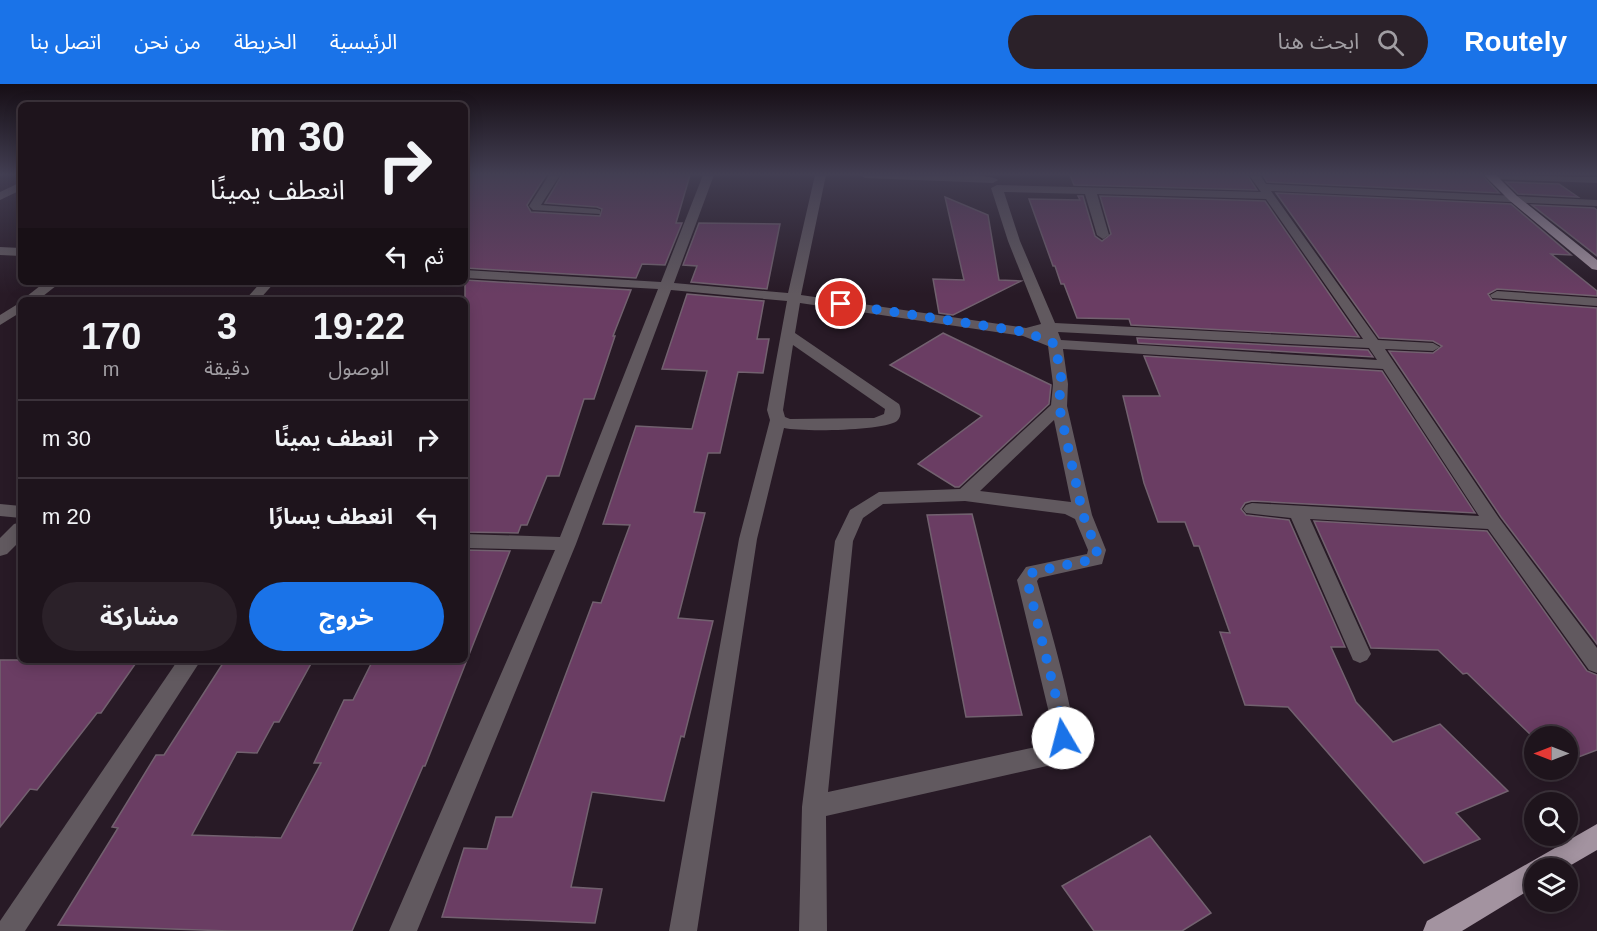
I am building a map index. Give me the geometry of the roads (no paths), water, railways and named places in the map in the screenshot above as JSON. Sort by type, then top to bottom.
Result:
[{"type":"main road","points":[[1534,215],[1595,263]]},
{"type":"main road","points":[[1559,858],[1597,836]]},
{"type":"main road","points":[[1437,931],[1524,879]]},
{"type":"street","points":[[403,931],[567,544],[695,215]]},
{"type":"street","points":[[683,931],[748,539],[778,420],[775,410],[794,298],[812,215]]},
{"type":"street","points":[[814,807],[1047,755],[1063,738],[1060,713],[1027,580],[1033,572],[1095,559],[1097,550],[1083,515],[1059,406],[1061,377],[1055,344],[1005,215]]},
{"type":"street","points":[[1097,215],[1103,235]]},
{"type":"street","points":[[1281,215],[1374,344],[1493,523],[1597,664]]},
{"type":"street","points":[[0,251],[18,252]]},
{"type":"street","points":[[468,274],[668,286],[794,298],[1026,332],[1055,344],[1388,365]]},
{"type":"street","points":[[33,297],[50,285]]},
{"type":"street","points":[[255,297],[265,285]]},
{"type":"street","points":[[1497,295],[1597,302]]},
{"type":"street","points":[[0,321],[18,308]]},
{"type":"street","points":[[1026,332],[1049,327],[1433,347]]},
{"type":"street","points":[[778,420],[788,424],[876,423],[892,417],[893,406],[789,335]]},
{"type":"street","points":[[965,495],[1059,406]]},
{"type":"street","points":[[813,931],[814,807],[844,541],[856,514],[879,498],[965,495],[1070,508],[1083,515]]},
{"type":"street","points":[[1252,509],[1493,523]]},
{"type":"street","points":[[0,510],[18,512]]},
{"type":"street","points":[[1298,513],[1360,654]]},
{"type":"street","points":[[0,549],[18,532]]},
{"type":"street","points":[[468,541],[567,544]]},
{"type":"street","points":[[9,931],[188,663]]}]
